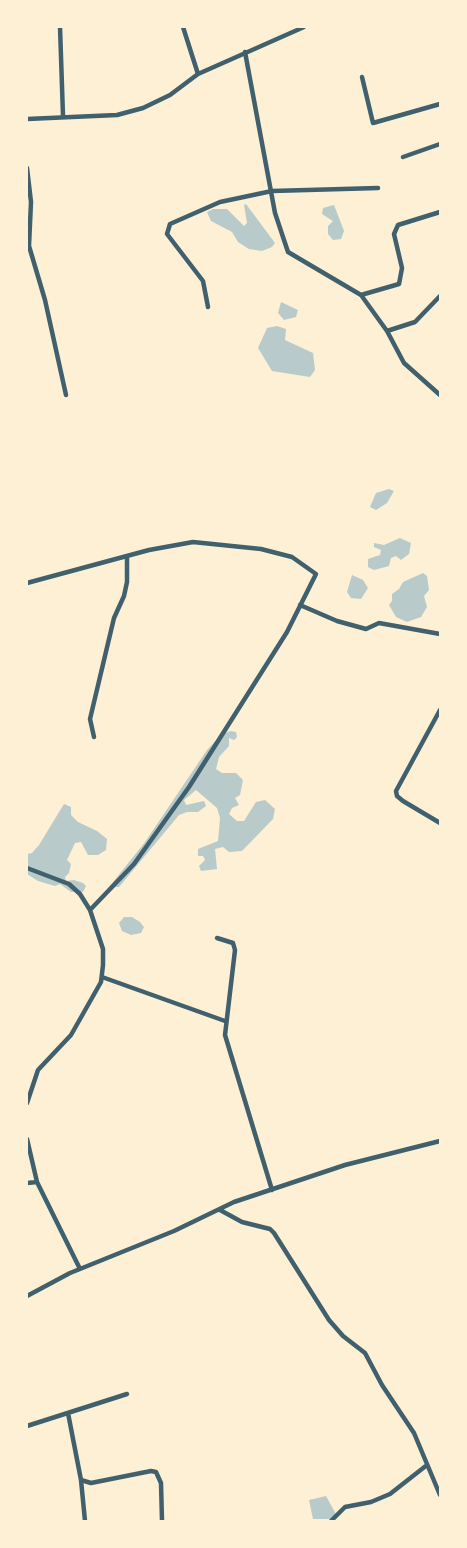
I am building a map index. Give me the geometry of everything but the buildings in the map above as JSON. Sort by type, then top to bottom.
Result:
[{"type":"street","points":[[60,27],[63,116]]},
{"type":"street","points":[[183,27],[198,74]]},
{"type":"street","points":[[27,119],[117,115],[143,108],[170,95],[198,74],[245,51],[304,27]]},
{"type":"street","points":[[245,51],[275,213],[288,252],[361,295],[387,331],[404,363],[440,395]]},
{"type":"street","points":[[362,76],[373,123],[440,104]]},
{"type":"street","points":[[403,157],[440,144]]},
{"type":"street","points":[[27,168],[31,202],[29,246],[45,300],[66,395]]},
{"type":"street","points":[[208,307],[203,281],[167,234],[170,224],[220,202],[272,190],[378,188]]},
{"type":"street","points":[[361,295],[399,284],[402,268],[394,234],[398,225],[440,212]]},
{"type":"street","points":[[387,331],[415,322],[440,296]]},
{"type":"street","points":[[27,583],[194,542],[261,549],[292,557],[316,574],[287,632],[189,787],[134,864],[90,910]]},
{"type":"street","points":[[94,737],[90,719],[114,618],[127,582],[127,557]]},
{"type":"street","points":[[300,605],[328,618],[366,628],[379,623],[440,634]]},
{"type":"street","points":[[440,710],[396,791],[397,796],[403,801],[440,823]]},
{"type":"street","points":[[27,868],[69,884],[80,894],[90,910],[104,949],[102,977],[71,1035],[38,1070],[27,1103]]},
{"type":"street","points":[[217,938],[233,943],[235,950],[225,1035],[272,1190]]},
{"type":"street","points":[[102,977],[225,1022]]},
{"type":"street","points":[[27,1139],[37,1182],[80,1269]]},
{"type":"street","points":[[27,1296],[80,1269],[272,1190],[345,1165],[440,1141]]},
{"type":"street","points":[[27,1183],[37,1182]]},
{"type":"street","points":[[220,1210],[242,1222],[270,1229],[329,1320],[343,1336],[365,1353],[382,1385],[414,1433],[440,1495]]},
{"type":"street","points":[[27,1426],[127,1394]]},
{"type":"street","points":[[68,1413],[81,1480],[85,1521]]},
{"type":"street","points":[[331,1521],[345,1507],[371,1502],[390,1494],[427,1466]]},
{"type":"street","points":[[81,1480],[91,1483],[150,1471],[156,1472],[160,1483],[162,1521]]},
{"type":"shaded area","points":[[246,204],[275,243],[272,247],[262,251],[249,249],[238,242],[232,232],[211,221],[207,212],[213,209],[227,209],[244,226],[247,223],[244,205]]},
{"type":"shaded area","points":[[334,205],[344,231],[341,239],[333,240],[328,234],[328,226],[333,221],[322,214],[323,208]]},
{"type":"shaded area","points":[[281,302],[298,310],[296,317],[284,320],[278,313]]},
{"type":"shaded area","points":[[277,326],[286,329],[285,340],[313,353],[315,370],[310,377],[272,371],[258,348],[267,328]]},
{"type":"shaded area","points":[[389,489],[394,491],[387,503],[376,510],[370,507],[376,493]]},
{"type":"shaded area","points":[[400,538],[411,543],[409,554],[401,560],[396,556],[391,558],[389,566],[374,570],[368,567],[368,559],[380,555],[381,550],[374,547],[374,543],[384,545]]},
{"type":"shaded area","points":[[423,573],[427,576],[429,590],[424,596],[427,607],[421,617],[407,622],[396,617],[389,605],[392,601],[392,594],[403,582]]},
{"type":"shaded area","points":[[352,575],[363,580],[368,588],[361,599],[351,598],[347,592]]},
{"type":"shaded area","points":[[230,731],[236,732],[237,737],[234,740],[229,738],[229,746],[219,757],[216,769],[222,773],[236,773],[243,780],[240,795],[235,798],[239,805],[232,808],[229,814],[237,821],[244,821],[256,802],[265,800],[275,809],[273,819],[242,851],[229,852],[223,847],[215,849],[217,869],[201,871],[199,866],[205,860],[203,856],[198,856],[198,849],[218,841],[220,818],[217,808],[196,790],[184,800],[186,805],[204,801],[206,806],[198,812],[179,815],[119,887],[109,887],[145,842],[207,750],[221,735]]},
{"type":"shaded area","points":[[64,804],[71,807],[71,815],[78,822],[97,831],[107,839],[106,850],[98,855],[88,855],[81,842],[75,843],[67,860],[71,864],[69,873],[65,877],[66,881],[74,880],[83,883],[86,886],[83,892],[71,892],[60,884],[55,886],[38,881],[27,874],[27,854],[32,853],[39,845]]},
{"type":"shaded area","points":[[124,917],[132,917],[140,922],[144,927],[141,933],[131,935],[122,931],[119,923]]},
{"type":"shaded area","points":[[326,1496],[337,1516],[334,1519],[313,1519],[309,1500]]}]
